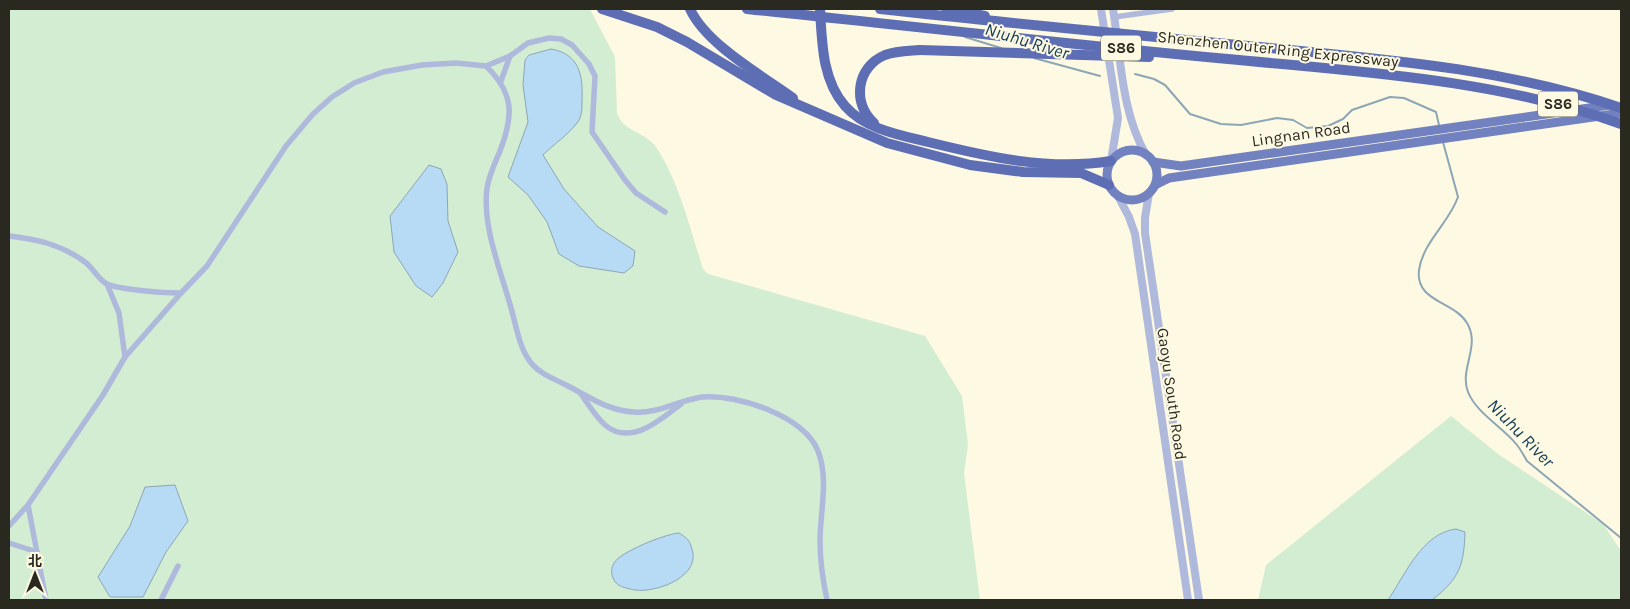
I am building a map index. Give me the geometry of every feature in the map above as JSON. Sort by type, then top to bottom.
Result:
[{"type":"highway","points":[[602,9],[644,22],[687,42],[758,86],[887,143],[953,161],[994,169],[1082,173],[1108,185]]},
{"type":"highway","points":[[690,9],[699,23],[717,42],[810,110]]},
{"type":"highway","name":"Shenzhen Outer Ring Expressway","points":[[748,9],[1228,59],[1364,71],[1494,89],[1565,105],[1621,124]]},
{"type":"highway","points":[[820,9],[823,53],[831,84],[844,106],[863,121],[881,129],[982,156],[1068,164],[1111,161]]},
{"type":"highway","name":"Shenzhen Outer Ring Expressway","points":[[880,9],[1366,58],[1496,74],[1568,91],[1621,108]]},
{"type":"highway","points":[[946,9],[1032,25]]},
{"type":"highway","points":[[881,129],[866,116],[862,107],[859,89],[865,73],[884,55],[920,50],[1228,59]]},
{"type":"main road","points":[[1454,132],[1621,104]]},
{"type":"main road","points":[[1454,132],[1621,112]]},
{"type":"main road","name":"Lingnan Road","points":[[1152,189],[1169,178],[1454,132]]},
{"type":"main road","name":"Lingnan Road","points":[[1149,158],[1181,166],[1425,137]]},
{"type":"main road","points":[[1127,151],[1137,151],[1149,158],[1157,176],[1152,189],[1136,200],[1127,200],[1118,196],[1108,185],[1107,170],[1111,161],[1118,154],[1127,151]]},
{"type":"street","points":[[1101,9],[1118,118],[1111,161]]},
{"type":"street","points":[[1149,158],[1136,138],[1129,117],[1114,13],[1172,9]]},
{"type":"street","points":[[9,526],[28,504],[103,395],[125,357],[181,292],[207,266],[286,146],[313,114],[332,97],[354,83],[382,72],[422,65],[456,63],[486,66],[510,56],[528,43],[549,38],[561,39],[572,45],[582,54],[595,76],[592,132],[636,193],[665,212]]},
{"type":"street","points":[[501,81],[510,56]]},
{"type":"street","points":[[486,66],[501,81],[509,100],[510,111],[506,133],[487,188],[487,210],[492,237],[528,360],[535,367],[610,407],[633,412],[657,411],[687,400],[718,397],[749,404],[793,422],[814,442],[823,470],[820,551],[827,600]]},
{"type":"street","name":"Gaoyu South Road","points":[[1152,189],[1145,218],[1145,232],[1199,600]]},
{"type":"street","name":"Gaoyu South Road","points":[[1118,196],[1135,234],[1188,600]]},
{"type":"street","points":[[9,236],[32,238],[61,248],[86,263],[107,284],[119,313],[125,357]]},
{"type":"street","points":[[107,284],[161,293],[181,292]]},
{"type":"street","points":[[578,391],[605,424],[627,433],[650,427],[687,400]]},
{"type":"street","points":[[28,504],[46,600]]},
{"type":"street","points":[[9,544],[36,552]]},
{"type":"street","points":[[160,600],[178,566]]},
{"type":"green space","points":[[9,9],[590,9],[615,57],[617,113],[624,124],[652,142],[664,160],[683,206],[703,269],[708,274],[925,336],[962,396],[968,445],[964,473],[980,600],[9,600]]},
{"type":"green space","points":[[1451,416],[1498,454],[1603,524],[1621,551],[1621,600],[1258,600],[1266,565]]},
{"type":"water","points":[[551,49],[568,56],[578,68],[582,83],[582,110],[579,121],[543,155],[564,189],[598,227],[635,251],[633,266],[624,273],[579,266],[559,254],[547,222],[528,195],[508,177],[528,122],[523,85],[525,60],[529,55]]},
{"type":"water","points":[[429,165],[441,169],[447,184],[448,221],[458,252],[443,283],[432,297],[416,286],[394,252],[390,216]]},
{"type":"water","points":[[175,485],[188,521],[166,552],[143,597],[110,597],[98,577],[130,526],[145,487]]},
{"type":"water","points":[[1456,529],[1465,532],[1463,554],[1458,571],[1448,585],[1432,600],[1388,600],[1424,547],[1433,538],[1444,532]]},
{"type":"water","points":[[679,533],[689,542],[693,557],[691,566],[685,574],[655,589],[635,590],[625,588],[614,581],[612,569],[618,559],[644,544]]},
{"type":"waterway","name":"Niuhu River","points":[[965,37],[1001,48]]},
{"type":"waterway","name":"Niuhu River","points":[[1034,58],[1100,76]]},
{"type":"waterway","name":"Niuhu River","points":[[1135,74],[1154,79],[1165,85],[1190,114],[1221,124],[1241,125],[1277,118],[1293,120],[1307,128],[1328,126],[1343,119],[1352,110],[1390,97],[1404,98],[1436,112],[1439,125]]},
{"type":"waterway","name":"Niuhu River","points":[[1443,142],[1458,197],[1421,260],[1419,281],[1429,295],[1461,316],[1471,332],[1471,349],[1466,375],[1468,392],[1477,407],[1511,438],[1527,461],[1621,538]]}]
